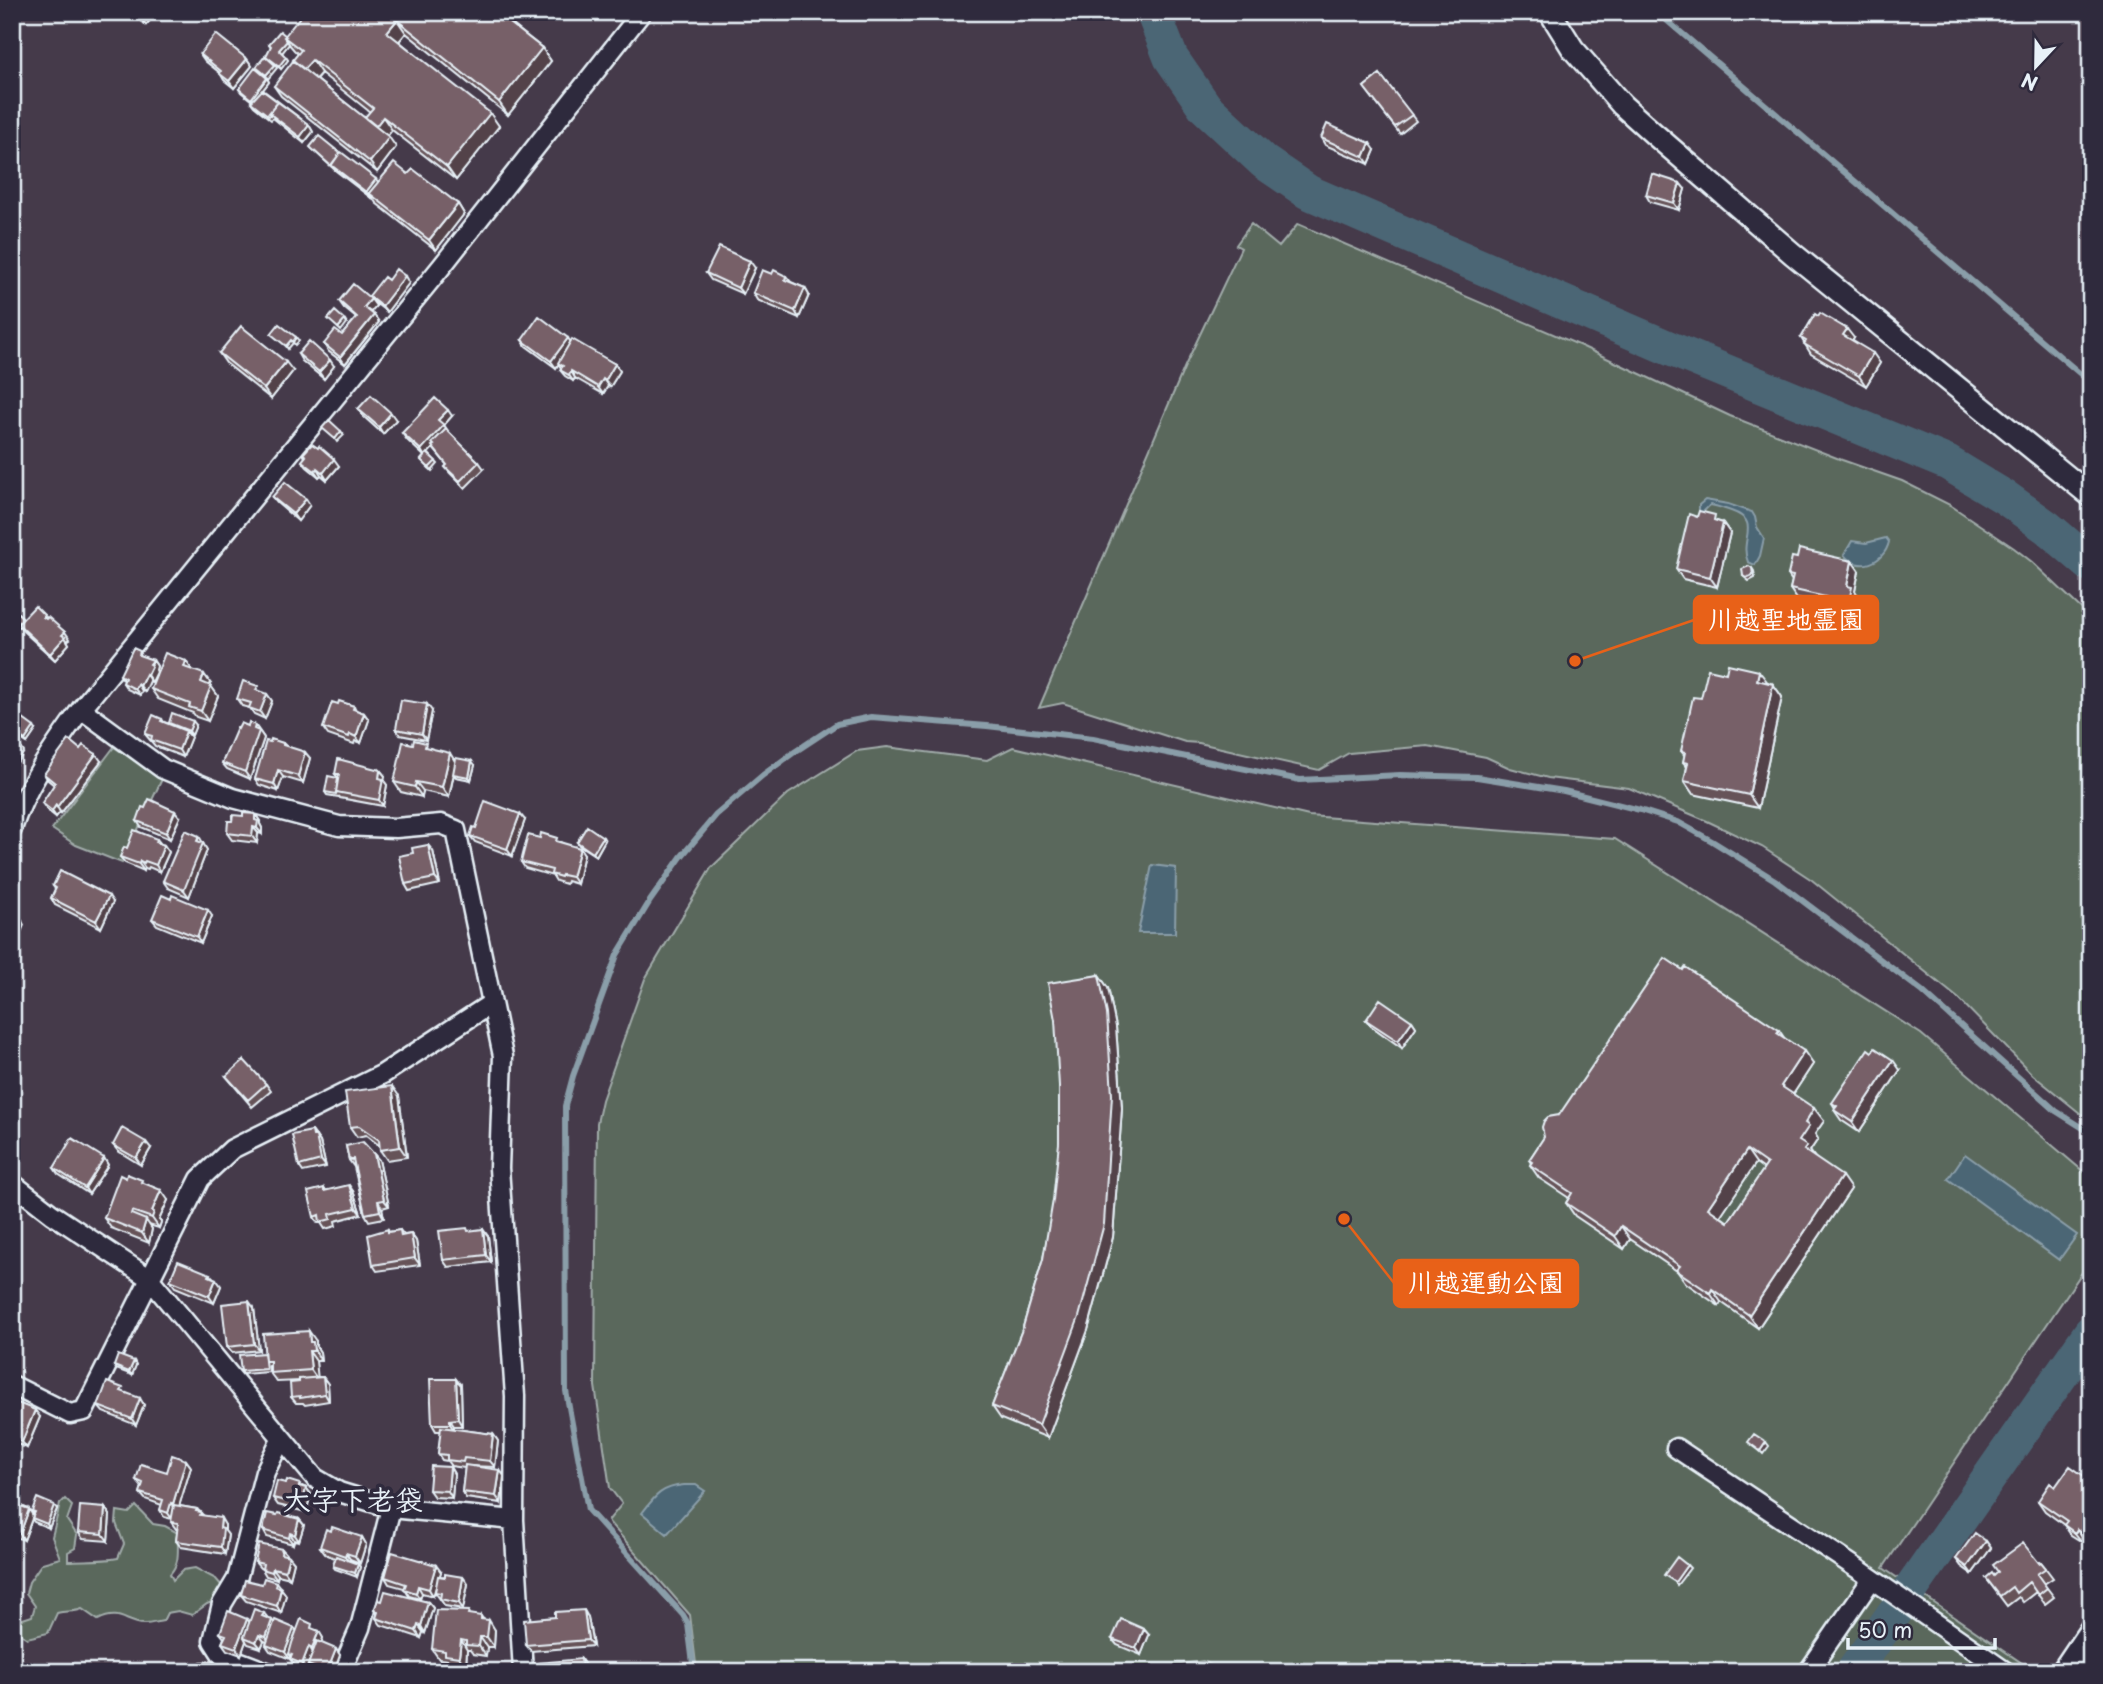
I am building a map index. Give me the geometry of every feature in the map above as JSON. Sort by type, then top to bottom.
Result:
[{"type":"street","points":[[13,820],[49,754],[81,709],[442,266],[642,12]]},
{"type":"street","points":[[1550,12],[1573,49],[1622,105],[1653,133],[1793,254],[2091,496]]},
{"type":"street","points":[[81,709],[163,769],[233,798],[339,826],[396,828],[441,824],[456,831],[503,1056],[499,1168],[514,1396],[514,1520],[523,1672]]},
{"type":"street","points":[[12,1385],[70,1414],[84,1411],[200,1179],[232,1149],[383,1074],[492,1003]]},
{"type":"street","points":[[12,1183],[52,1214],[149,1278],[315,1478],[339,1492],[391,1508],[514,1520]]},
{"type":"street","points":[[267,1672],[222,1655],[213,1641],[222,1604],[237,1580],[265,1472],[281,1439]]},
{"type":"street","points":[[1676,1448],[2006,1672]]},
{"type":"street","points":[[341,1672],[360,1628],[391,1508]]},
{"type":"street","points":[[1808,1672],[1878,1583]]},
{"type":"street","points":[[2062,1672],[2091,1629]]},
{"type":"green space","points":[[1251,224],[1279,247],[1298,224],[1581,346],[1730,416],[1902,481],[1950,505],[2014,548],[2091,618],[2091,1118],[2081,1114],[2033,1075],[1959,999],[1812,880],[1762,847],[1629,788],[1548,778],[1510,768],[1486,757],[1428,746],[1349,753],[1319,770],[1185,742],[1063,703],[1039,708],[1185,366],[1241,248],[1236,245]]},
{"type":"green space","points":[[114,747],[162,779],[122,863],[76,845],[52,829]]},
{"type":"green space","points":[[887,747],[987,760],[1013,747],[1309,816],[1615,839],[1921,1034],[2091,1178],[2091,1259],[1883,1568],[2032,1670],[1225,1672],[1203,1661],[1125,1672],[697,1672],[690,1615],[608,1521],[622,1504],[610,1488],[595,1386],[597,1123],[602,1100],[645,979],[711,868],[788,794],[857,751]]},
{"type":"green space","points":[[65,1499],[72,1506],[67,1520],[77,1535],[75,1548],[68,1552],[68,1561],[118,1558],[124,1544],[116,1523],[117,1511],[129,1513],[136,1506],[153,1524],[165,1526],[178,1533],[177,1560],[170,1574],[173,1580],[183,1570],[195,1568],[216,1579],[222,1586],[217,1600],[192,1615],[178,1611],[167,1613],[163,1621],[151,1623],[138,1623],[118,1616],[98,1620],[82,1609],[57,1613],[48,1633],[27,1638],[16,1631],[17,1621],[32,1616],[35,1606],[26,1593],[29,1582],[42,1563],[60,1558],[52,1537],[60,1504]]},
{"type":"water","points":[[519,12],[555,12],[542,21],[532,21]]},
{"type":"water","points":[[1705,500],[1752,512],[1764,538],[1755,565],[1748,562],[1746,554],[1746,520],[1741,515],[1713,505],[1702,513],[1699,512],[1699,505]]},
{"type":"water","points":[[1886,538],[1889,542],[1886,549],[1877,560],[1870,563],[1857,564],[1844,555],[1852,541],[1866,543]]},
{"type":"water","points":[[1152,865],[1176,868],[1175,933],[1138,933]]},
{"type":"water","points":[[1965,1154],[2077,1235],[2059,1260],[1948,1179]]},
{"type":"water","points":[[684,1485],[696,1485],[705,1491],[667,1534],[642,1513],[659,1493]]},
{"type":"building","points":[[134,12],[147,12],[142,18]]},
{"type":"building","points":[[304,12],[496,12],[542,48],[499,102],[397,20],[387,32],[490,113],[447,167],[383,117],[376,126],[365,117],[373,108],[312,60],[304,69],[293,60],[301,50],[284,37]]},
{"type":"building","points":[[280,31],[287,41],[279,50],[286,57],[279,66],[266,56],[271,46],[269,44]]},
{"type":"building","points":[[216,34],[247,59],[229,81],[200,54]]},
{"type":"building","points":[[265,56],[275,65],[266,75],[256,67]]},
{"type":"building","points":[[293,61],[389,137],[370,162],[274,86]]},
{"type":"building","points":[[255,68],[267,78],[251,99],[239,89]]},
{"type":"building","points":[[1380,74],[1412,115],[1395,127],[1364,87]]},
{"type":"building","points":[[262,90],[278,102],[269,116],[251,102]]},
{"type":"building","points":[[278,102],[309,125],[300,137],[269,113]]},
{"type":"building","points":[[1327,124],[1370,143],[1364,157],[1321,138]]},
{"type":"building","points":[[319,136],[340,153],[331,166],[310,147]]},
{"type":"building","points":[[341,152],[376,179],[366,192],[331,165]]},
{"type":"building","points":[[394,163],[408,174],[413,169],[458,204],[429,240],[369,193]]},
{"type":"building","points":[[1652,174],[1680,183],[1674,203],[1646,195]]},
{"type":"building","points":[[719,247],[750,261],[738,288],[706,273]]},
{"type":"building","points":[[396,269],[405,276],[382,306],[369,296],[384,277],[388,280]]},
{"type":"building","points":[[762,270],[772,274],[774,270],[786,276],[785,280],[805,288],[795,311],[753,293]]},
{"type":"building","points":[[353,284],[371,299],[364,307],[374,315],[340,357],[324,344],[335,330],[342,335],[357,317],[339,301]]},
{"type":"building","points":[[335,311],[345,320],[338,328],[328,319]]},
{"type":"building","points":[[1820,313],[1847,329],[1843,335],[1873,353],[1859,376],[1804,344],[1806,341],[1801,338],[1815,314],[1818,316]]},
{"type":"building","points":[[539,316],[568,338],[551,361],[522,340]]},
{"type":"building","points":[[279,324],[296,337],[286,346],[271,334]]},
{"type":"building","points":[[241,326],[286,362],[264,389],[219,353]]},
{"type":"building","points":[[572,339],[615,364],[598,387],[571,371],[569,375],[560,370],[563,366],[558,363]]},
{"type":"building","points":[[309,341],[330,360],[319,372],[298,354]]},
{"type":"building","points":[[371,395],[391,413],[379,427],[358,409]]},
{"type":"building","points":[[435,398],[448,410],[438,420],[444,425],[421,450],[402,433]]},
{"type":"building","points":[[329,420],[341,431],[335,439],[322,428]]},
{"type":"building","points":[[446,429],[479,462],[460,481],[445,467],[447,465],[432,446]]},
{"type":"building","points":[[312,444],[318,448],[319,446],[334,459],[323,473],[317,468],[315,471],[302,461],[306,456],[303,454]]},
{"type":"building","points":[[427,453],[436,461],[429,468],[421,460]]},
{"type":"building","points":[[285,482],[306,499],[293,514],[272,497]]},
{"type":"building","points":[[1699,511],[1715,515],[1714,520],[1723,523],[1710,577],[1676,569],[1689,514],[1697,517]]},
{"type":"building","points":[[1799,549],[1852,561],[1847,586],[1852,587],[1848,606],[1826,600],[1826,597],[1790,589],[1793,576],[1788,575],[1792,557],[1797,558]]},
{"type":"building","points":[[1749,566],[1753,575],[1746,578],[1742,569]]},
{"type":"building","points":[[35,606],[43,617],[48,617],[65,632],[62,635],[65,637],[50,654],[18,624]]},
{"type":"building","points":[[16,611],[23,618],[12,628],[12,615]]},
{"type":"building","points":[[133,648],[140,651],[139,655],[153,660],[147,675],[135,689],[123,683],[125,678],[120,675]]},
{"type":"building","points":[[165,653],[186,661],[184,667],[204,674],[201,682],[211,686],[201,711],[151,689]]},
{"type":"building","points":[[1728,664],[1759,671],[1757,680],[1773,684],[1749,795],[1684,781],[1688,763],[1683,762],[1685,752],[1681,751],[1693,697],[1701,698],[1708,669],[1726,673]]},
{"type":"building","points":[[243,681],[258,686],[256,690],[267,694],[260,712],[249,708],[251,703],[237,699]]},
{"type":"building","points":[[401,700],[427,704],[422,734],[396,729]]},
{"type":"building","points":[[339,701],[364,713],[356,737],[323,728],[332,702],[338,704]]},
{"type":"building","points":[[172,713],[193,721],[189,731],[169,723]]},
{"type":"building","points":[[153,715],[186,731],[179,750],[151,740],[152,736],[145,734]]},
{"type":"building","points":[[19,716],[34,727],[25,740],[12,731],[12,725]]},
{"type":"building","points":[[249,722],[259,731],[245,772],[222,763],[237,728],[241,723],[248,726]]},
{"type":"building","points":[[271,739],[305,752],[298,776],[278,770],[274,784],[255,779],[266,741],[270,742]]},
{"type":"building","points":[[69,740],[80,749],[83,745],[96,754],[52,811],[42,803],[55,783],[44,774]]},
{"type":"building","points":[[414,740],[426,743],[425,747],[450,753],[442,787],[416,782],[415,787],[394,782],[403,742],[413,744]]},
{"type":"building","points":[[12,741],[19,745],[12,756]]},
{"type":"building","points":[[456,758],[472,761],[469,777],[453,774]]},
{"type":"building","points":[[338,759],[380,770],[379,778],[383,779],[379,800],[336,792]]},
{"type":"building","points":[[328,776],[338,778],[336,794],[325,792]]},
{"type":"building","points":[[149,799],[175,811],[166,833],[137,821],[142,807],[145,808]]},
{"type":"building","points":[[485,801],[520,814],[507,849],[470,836],[473,827],[476,828]]},
{"type":"building","points":[[243,813],[255,814],[255,820],[258,821],[257,828],[253,827],[252,836],[227,833],[228,821],[232,821],[233,815],[243,816]]},
{"type":"building","points":[[587,826],[603,837],[593,853],[577,842]]},
{"type":"building","points":[[134,830],[157,839],[156,842],[164,845],[156,865],[145,861],[140,861],[139,864],[120,857]]},
{"type":"building","points":[[185,830],[199,836],[197,841],[203,843],[184,890],[163,881]]},
{"type":"building","points":[[541,833],[580,848],[572,877],[561,877],[551,874],[552,870],[521,862],[528,835],[540,838]]},
{"type":"building","points":[[428,845],[435,878],[405,884],[399,856],[413,853],[412,848]]},
{"type":"building","points":[[60,871],[109,896],[96,921],[51,898]]},
{"type":"building","points":[[162,895],[171,899],[172,895],[208,910],[197,937],[152,919]]},
{"type":"building","points":[[12,918],[22,921],[17,933],[12,932]]},
{"type":"building","points":[[1665,958],[1683,970],[1685,967],[1779,1030],[1777,1033],[1804,1051],[1781,1086],[1814,1108],[1805,1123],[1809,1126],[1799,1141],[1807,1146],[1804,1150],[1842,1176],[1749,1315],[1712,1289],[1710,1293],[1676,1270],[1680,1266],[1621,1226],[1615,1236],[1566,1203],[1572,1193],[1530,1165],[1532,1162],[1529,1160],[1544,1137],[1544,1121],[1548,1117],[1559,1115]],"holes":[[[1747,1150],[1767,1164],[1728,1222],[1708,1208]]]},
{"type":"building","points":[[1099,975],[1107,1014],[1112,1095],[1104,1224],[1079,1317],[1039,1425],[992,1406],[1023,1327],[1043,1259],[1053,1200],[1059,1143],[1059,1086],[1055,1020],[1048,983]]},
{"type":"building","points":[[1380,999],[1412,1021],[1398,1041],[1366,1020]]},
{"type":"building","points":[[1875,1048],[1893,1060],[1852,1122],[1834,1110],[1837,1106],[1832,1103],[1868,1049],[1872,1052]]},
{"type":"building","points":[[244,1060],[266,1084],[248,1100],[226,1076]]},
{"type":"building","points":[[392,1086],[400,1147],[380,1150],[379,1140],[359,1126],[350,1127],[345,1092]]},
{"type":"building","points":[[122,1128],[146,1142],[136,1158],[113,1145]]},
{"type":"building","points":[[312,1131],[313,1136],[316,1136],[321,1160],[299,1166],[292,1135]]},
{"type":"building","points":[[72,1138],[104,1158],[85,1188],[54,1168]]},
{"type":"building","points":[[363,1142],[374,1154],[384,1200],[378,1201],[380,1211],[365,1214],[353,1159],[349,1160],[346,1146]]},
{"type":"building","points":[[127,1174],[161,1190],[152,1211],[152,1218],[132,1211],[131,1214],[146,1220],[142,1233],[104,1218],[120,1175],[126,1178]]},
{"type":"building","points":[[349,1185],[356,1208],[330,1214],[331,1219],[320,1222],[319,1215],[314,1217],[308,1192]]},
{"type":"building","points":[[467,1228],[468,1231],[483,1229],[486,1255],[443,1260],[439,1231]]},
{"type":"building","points":[[388,1229],[388,1232],[400,1230],[401,1236],[411,1234],[415,1258],[373,1265],[368,1235]]},
{"type":"building","points":[[178,1261],[216,1279],[209,1296],[170,1280]]},
{"type":"building","points":[[249,1301],[254,1344],[227,1347],[222,1304]]},
{"type":"building","points":[[309,1331],[314,1351],[309,1351],[311,1370],[270,1373],[270,1361],[265,1361],[263,1334]]},
{"type":"building","points":[[264,1353],[266,1369],[241,1371],[239,1355]]},
{"type":"building","points":[[118,1355],[134,1361],[129,1372],[114,1366]]},
{"type":"building","points":[[323,1377],[325,1394],[291,1397],[290,1383],[299,1382],[299,1379]]},
{"type":"building","points":[[430,1379],[456,1379],[458,1419],[450,1420],[450,1424],[432,1424]]},
{"type":"building","points":[[107,1382],[140,1398],[132,1419],[98,1406]]},
{"type":"building","points":[[13,1401],[35,1410],[22,1442],[12,1438]]},
{"type":"building","points":[[441,1427],[493,1434],[490,1461],[464,1458],[463,1462],[447,1460],[447,1455],[438,1454]]},
{"type":"building","points":[[1754,1434],[1766,1442],[1760,1451],[1748,1442]]},
{"type":"building","points":[[172,1455],[186,1460],[168,1513],[160,1510],[163,1500],[140,1493],[143,1483],[136,1480],[141,1464],[167,1472]]},
{"type":"building","points":[[465,1465],[500,1470],[496,1496],[462,1492]]},
{"type":"building","points":[[431,1466],[450,1467],[448,1491],[429,1490]]},
{"type":"building","points":[[2070,1466],[2091,1481],[2089,1538],[2077,1529],[2075,1533],[2064,1525],[2067,1521],[2038,1501],[2050,1483],[2055,1487]]},
{"type":"building","points":[[287,1480],[306,1488],[302,1505],[273,1498],[277,1481],[286,1483]]},
{"type":"building","points":[[37,1498],[54,1505],[47,1524],[32,1518]]},
{"type":"building","points":[[12,1503],[29,1509],[20,1534],[12,1531]]},
{"type":"building","points":[[174,1505],[197,1509],[196,1511],[201,1512],[200,1515],[221,1518],[221,1547],[176,1541],[178,1523],[171,1522]]},
{"type":"building","points":[[80,1506],[105,1508],[103,1534],[78,1532]]},
{"type":"building","points":[[267,1513],[299,1519],[295,1535],[290,1533],[289,1538],[263,1530]]},
{"type":"building","points":[[332,1527],[362,1537],[355,1556],[346,1553],[345,1556],[320,1547],[326,1529],[331,1531]]},
{"type":"building","points":[[1975,1533],[1986,1541],[1967,1567],[1956,1559]]},
{"type":"building","points":[[2023,1543],[2046,1568],[2037,1574],[2047,1588],[2038,1595],[2029,1582],[2016,1593],[2012,1587],[2000,1596],[1986,1578],[1998,1572],[1993,1565]]},
{"type":"building","points":[[259,1544],[282,1549],[281,1554],[289,1556],[285,1571],[273,1568],[272,1572],[262,1569],[263,1564],[255,1562]]},
{"type":"building","points":[[392,1552],[436,1565],[429,1589],[418,1586],[416,1593],[404,1589],[406,1584],[385,1577]]},
{"type":"building","points":[[336,1556],[358,1564],[355,1573],[333,1566]]},
{"type":"building","points":[[1677,1557],[1687,1565],[1675,1582],[1664,1575]]},
{"type":"building","points":[[445,1574],[463,1577],[459,1603],[440,1599],[441,1593],[435,1592],[438,1576],[445,1577]]},
{"type":"building","points":[[264,1578],[276,1582],[275,1586],[281,1588],[277,1606],[241,1595],[245,1580],[262,1584]]},
{"type":"building","points":[[385,1591],[428,1602],[421,1626],[418,1625],[416,1631],[376,1618],[378,1612],[374,1610],[378,1600],[382,1601]]},
{"type":"building","points":[[254,1609],[272,1620],[266,1637],[259,1635],[256,1642],[244,1637]]},
{"type":"building","points":[[436,1610],[469,1611],[468,1614],[489,1620],[487,1637],[480,1637],[479,1646],[466,1645],[466,1641],[461,1640],[459,1657],[432,1649]]},
{"type":"building","points":[[584,1610],[588,1640],[526,1645],[524,1620],[555,1617],[555,1612]]},
{"type":"building","points":[[228,1611],[247,1619],[236,1648],[222,1643],[226,1635],[220,1633]]},
{"type":"building","points":[[301,1619],[319,1631],[302,1664],[290,1659],[292,1655],[289,1654]]},
{"type":"building","points":[[1121,1619],[1144,1629],[1136,1648],[1112,1639]]},
{"type":"building","points":[[275,1620],[294,1628],[285,1652],[266,1645]]},
{"type":"building","points":[[317,1641],[336,1649],[327,1672],[308,1665]]},
{"type":"building","points":[[581,1659],[582,1672],[533,1672],[533,1667],[540,1667],[539,1663]]},
{"type":"building","points":[[213,1661],[213,1670],[225,1668],[225,1672],[202,1672],[201,1662]]},
{"type":"waterway","points":[[1153,12],[1171,58],[1205,107],[1264,162],[1308,192],[1671,349],[1948,463],[2006,498],[2048,528],[2091,565]]},
{"type":"waterway","points":[[1657,12],[2091,383]]},
{"type":"waterway","points":[[694,1672],[688,1624],[683,1615],[588,1510],[566,1391],[565,1106],[573,1076],[617,955],[681,857],[716,815],[763,775],[837,724],[871,717],[1093,738],[1300,780],[1400,775],[1477,777],[1564,791],[1678,822],[1775,880],[1922,991],[2056,1111],[2091,1133]]},
{"type":"waterway","points":[[1853,1672],[2091,1332]]},
{"type":"place","name":"川越聖地霊園","points":[[1575,661]]},
{"type":"place","name":"川越運動公園","points":[[1344,1219]]},
{"type":"district","name":"大字下老袋","points":[[353,1498]]}]
